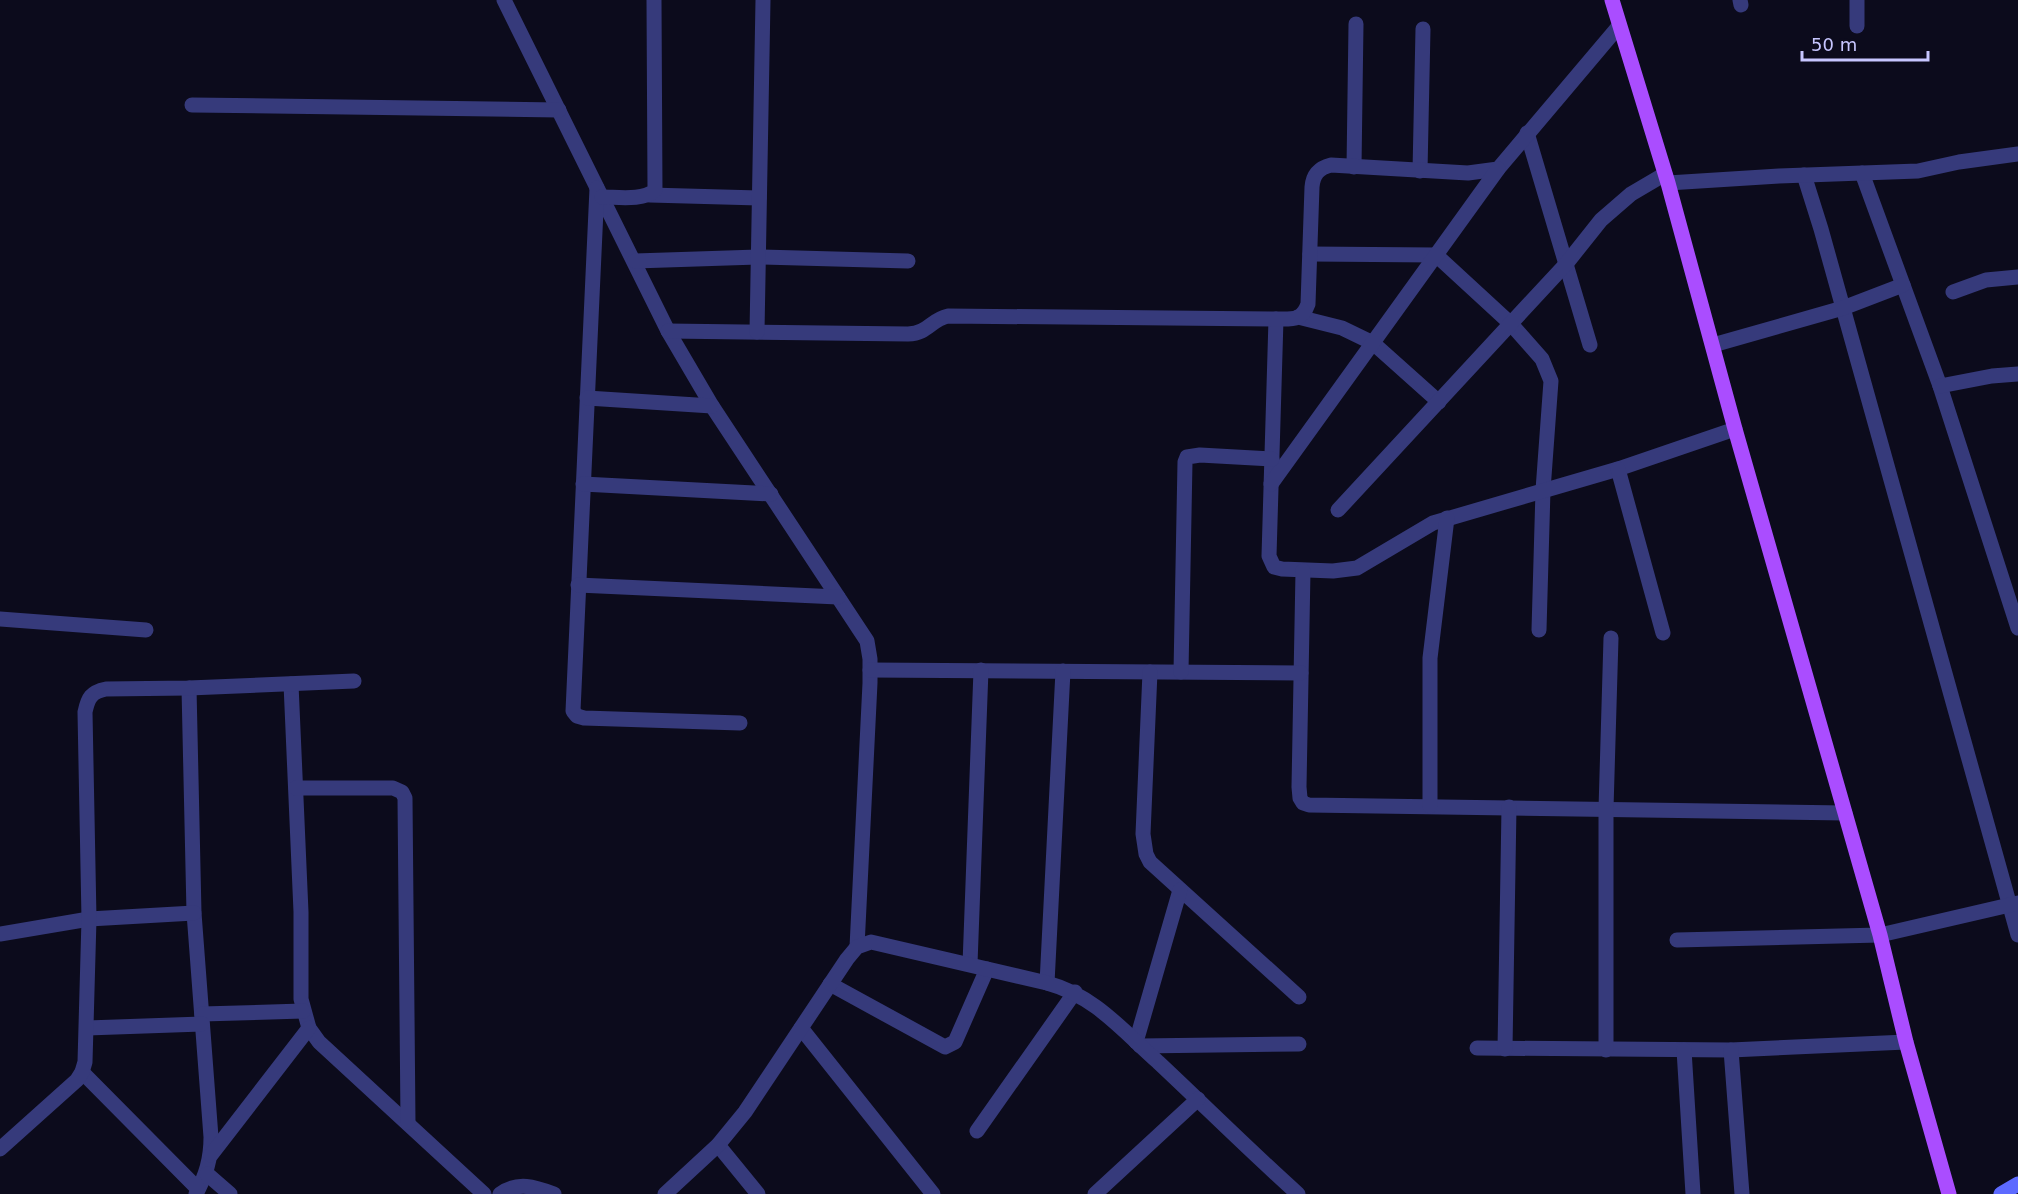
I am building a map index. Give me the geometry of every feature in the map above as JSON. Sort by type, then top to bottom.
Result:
[{"type":"main road","points":[[1612,0],[1667,179],[1880,935],[1906,1042],[1949,1194]]},
{"type":"street","points":[[504,0],[668,331],[712,405],[867,641],[870,670],[857,948]]},
{"type":"street","points":[[650,195],[656,190],[654,0]]},
{"type":"street","points":[[757,333],[763,0]]},
{"type":"street","points":[[1857,0],[1857,26]]},
{"type":"street","points":[[1354,167],[1356,24]]},
{"type":"street","points":[[1271,484],[1498,169],[1619,26]]},
{"type":"street","points":[[1420,171],[1423,29]]},
{"type":"street","points":[[192,105],[559,110]]},
{"type":"street","points":[[1527,133],[1590,345]]},
{"type":"street","points":[[1338,510],[1566,264],[1612,209],[1631,194],[1667,179],[1918,171],[1959,162],[2018,154]]},
{"type":"street","points":[[1299,318],[1305,313],[1308,304],[1312,187],[1316,173],[1322,168],[1331,165],[1468,173],[1498,169]]},
{"type":"street","points":[[1862,173],[1940,386],[2018,628]]},
{"type":"street","points":[[1804,175],[2014,904],[2018,935]]},
{"type":"street","points":[[599,193],[759,198]]},
{"type":"street","points":[[599,193],[573,711],[577,716],[584,718],[740,723]]},
{"type":"street","points":[[1310,254],[1436,255],[1511,324],[1542,359],[1551,381],[1542,490],[1539,630]]},
{"type":"street","points":[[635,261],[758,257],[908,261]]},
{"type":"street","points":[[1953,292],[1986,280],[2018,277]]},
{"type":"street","points":[[1713,345],[1844,308],[1903,285]]},
{"type":"street","points":[[668,331],[915,334],[926,330],[935,321],[948,316],[1276,320],[1299,318],[1342,328],[1373,343],[1439,402]]},
{"type":"street","points":[[1276,320],[1270,562],[1274,567],[1282,569],[1333,571],[1357,568],[1420,530],[1447,518],[1618,469],[1736,429]]},
{"type":"street","points":[[1940,386],[1984,377],[2018,374]]},
{"type":"street","points":[[587,398],[712,405]]},
{"type":"street","points":[[1181,672],[1185,462],[1187,457],[1200,455],[1272,459]]},
{"type":"street","points":[[1618,469],[1663,633]]},
{"type":"street","points":[[583,484],[771,494]]},
{"type":"street","points":[[1430,806],[1430,658],[1447,518]]},
{"type":"street","points":[[1303,571],[1299,787],[1303,803],[1309,805],[1845,813]]},
{"type":"street","points":[[578,585],[838,597]]},
{"type":"street","points":[[0,619],[146,630]]},
{"type":"street","points":[[1606,1050],[1606,809],[1611,638]]},
{"type":"street","points":[[870,670],[1301,673]]},
{"type":"street","points":[[970,964],[981,670]]},
{"type":"street","points":[[1047,983],[1063,671]]},
{"type":"street","points":[[1150,672],[1144,843],[1150,862],[1299,997]]},
{"type":"street","points":[[2,1143],[77,1080],[82,1072],[87,1052],[85,712],[88,698],[96,691],[106,689],[354,681]]},
{"type":"street","points":[[291,684],[302,912],[303,1011],[309,1028],[320,1042],[484,1194]]},
{"type":"street","points":[[82,1072],[197,1192],[207,1174],[211,1155],[194,913],[189,688]]},
{"type":"street","points":[[296,788],[393,788],[402,792],[405,798],[408,1122]]},
{"type":"street","points":[[1505,1049],[1509,807]]},
{"type":"street","points":[[1138,1044],[1180,890]]},
{"type":"street","points":[[1677,940],[1880,935],[2014,904]]},
{"type":"street","points":[[0,934],[88,920],[194,913]]},
{"type":"street","points":[[665,1194],[685,1188],[764,1087],[847,959],[857,948],[871,942],[970,964],[1075,992],[1095,1005],[1298,1194]]},
{"type":"street","points":[[830,984],[945,1047],[955,1042],[987,969]]},
{"type":"street","points":[[977,1131],[1075,992]]},
{"type":"street","points":[[87,1028],[303,1011]]},
{"type":"street","points":[[211,1155],[309,1028]]},
{"type":"street","points":[[801,1028],[933,1194]]},
{"type":"street","points":[[1477,1048],[1731,1050],[1906,1042]]},
{"type":"street","points":[[1138,1044],[1299,1044]]},
{"type":"street","points":[[1684,1050],[1693,1194]]},
{"type":"street","points":[[1731,1050],[1742,1194]]},
{"type":"street","points":[[1095,1194],[1198,1099]]},
{"type":"street","points":[[718,1145],[758,1194]]},
{"type":"street","points":[[207,1174],[230,1194]]},
{"type":"street","points":[[2001,1194],[2018,1184]]},
{"type":"street","points":[[500,1194],[506,1189],[534,1186],[554,1194]]}]
